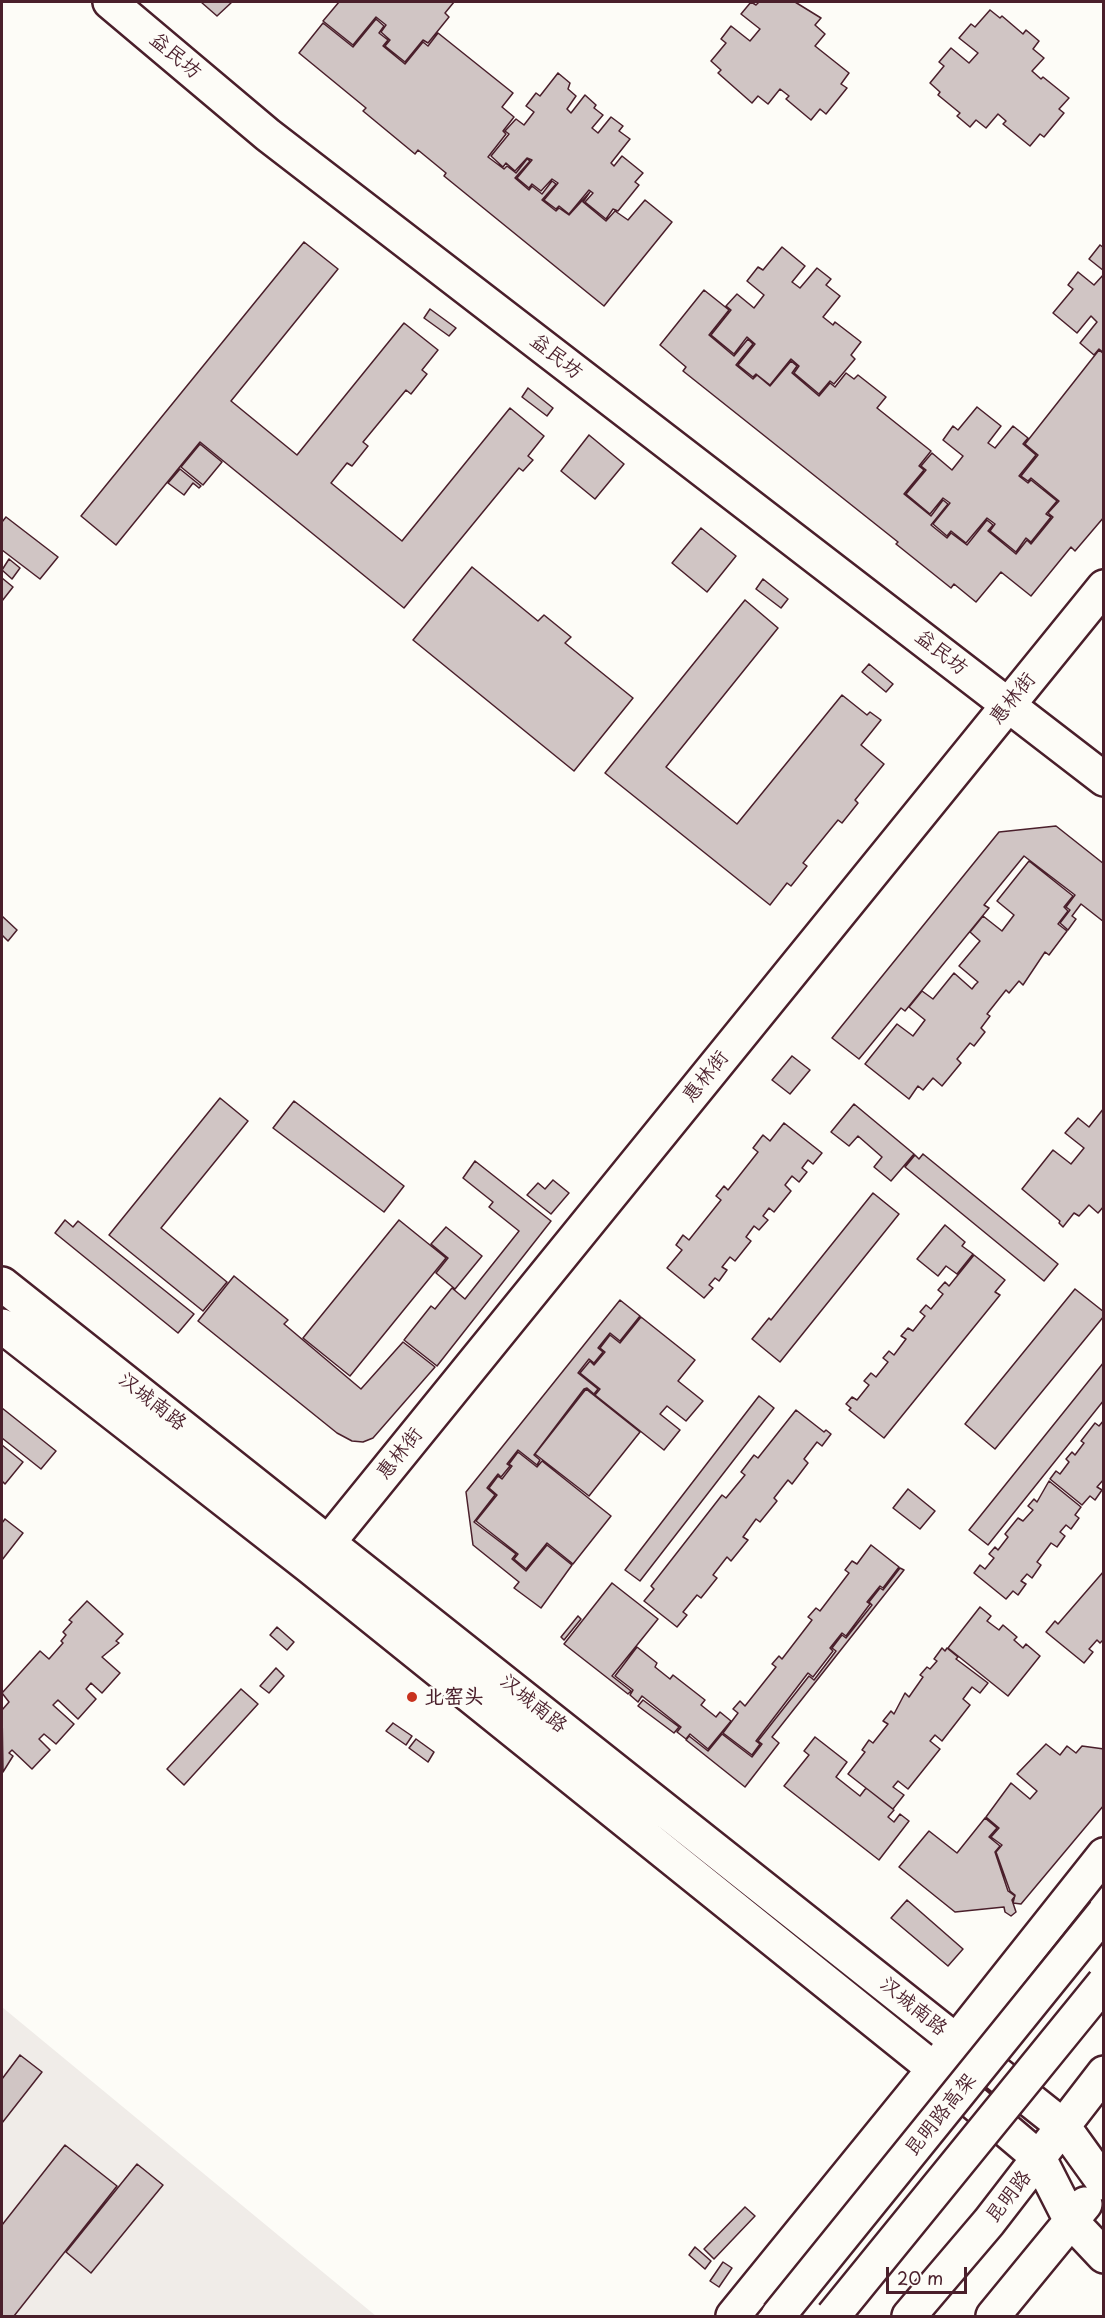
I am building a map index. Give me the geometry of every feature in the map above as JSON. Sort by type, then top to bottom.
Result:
[{"type":"main road","name":"益民坊","points":[[110,2],[268,135],[1104,779]]},
{"type":"main road","name":"惠林街","points":[[319,1554],[1104,587]]},
{"type":"main road","name":"汉城南路","points":[[2,1284],[319,1554],[1039,2158]]},
{"type":"main road","name":"汉城南路","points":[[2,1326],[319,1554],[956,2042],[1063,2126],[1103,2182]]},
{"type":"main road","points":[[733,2316],[956,2042],[1104,1855]]},
{"type":"main road","name":"昆明路高架","points":[[778,2316],[1104,1913]]},
{"type":"main road","points":[[833,2316],[1104,1983]]},
{"type":"main road","name":"昆明路","points":[[909,2316],[989,2222],[1104,2073]]},
{"type":"main road","points":[[1039,2158],[1071,2221],[1104,2256]]},
{"type":"main road","points":[[993,2316],[1103,2182]]},
{"type":"shaded area","points":[[2,2007],[376,2316],[2,2316]]},
{"type":"building","points":[[201,2],[232,2],[217,16]]},
{"type":"building","points":[[339,2],[454,2],[445,13],[449,17],[428,43],[423,40],[405,62],[385,46],[390,40],[381,32],[386,25],[376,17],[353,45],[323,21]]},
{"type":"building","points":[[751,2],[756,5],[759,2],[795,2],[821,18],[815,25],[825,34],[815,46],[849,73],[841,84],[847,88],[826,114],[820,109],[811,120],[786,99],[789,96],[780,89],[768,104],[758,96],[752,103],[718,73],[721,70],[711,61],[726,43],[721,39],[731,26],[750,41],[760,29],[741,14]]},
{"type":"building","points":[[990,10],[1000,18],[1002,16],[1023,34],[1026,30],[1039,41],[1033,49],[1044,58],[1032,71],[1069,98],[1059,109],[1064,113],[1044,137],[1040,134],[1030,146],[1003,124],[1006,121],[998,114],[986,128],[976,120],[970,127],[957,116],[960,113],[938,95],[940,92],[930,83],[944,66],[939,62],[951,48],[969,63],[978,53],[959,38],[971,24],[975,27]]},
{"type":"building","points":[[376,19],[384,26],[379,33],[388,40],[383,46],[405,64],[423,42],[428,46],[438,33],[513,93],[502,107],[514,117],[503,131],[506,134],[488,157],[504,169],[507,166],[516,173],[527,159],[530,161],[515,178],[529,190],[532,186],[542,194],[552,181],[556,184],[542,200],[556,211],[559,208],[569,215],[590,192],[583,202],[606,221],[615,211],[628,220],[645,200],[672,222],[604,306],[444,176],[446,173],[418,150],[415,154],[363,111],[366,108],[299,53],[323,23],[353,47]]},
{"type":"building","points":[[558,73],[570,83],[568,89],[576,96],[567,109],[571,113],[585,95],[596,105],[594,108],[603,115],[592,128],[598,133],[611,117],[623,126],[619,131],[630,139],[611,163],[614,166],[622,156],[643,173],[635,182],[639,185],[618,211],[613,209],[606,219],[585,202],[593,193],[589,190],[569,214],[559,206],[556,209],[544,200],[558,183],[552,179],[541,191],[532,184],[529,188],[517,178],[532,160],[527,158],[515,171],[506,163],[503,167],[491,156],[509,134],[505,131],[516,119],[524,125],[534,112],[526,106],[536,93],[540,96]]},
{"type":"building","points":[[304,242],[338,269],[231,401],[297,455],[404,323],[438,350],[422,370],[427,374],[411,394],[406,390],[363,442],[368,446],[352,466],[347,463],[331,483],[402,541],[510,408],[544,436],[528,456],[533,460],[523,471],[519,468],[404,608],[200,442],[116,545],[81,516]]},
{"type":"building","points":[[1100,245],[1104,248],[1104,271],[1089,259]]},
{"type":"building","points":[[782,247],[805,266],[792,282],[800,288],[817,268],[831,279],[826,285],[840,296],[823,317],[833,325],[835,322],[861,342],[851,355],[855,359],[834,384],[830,381],[819,394],[794,373],[799,366],[791,359],[770,385],[756,374],[753,377],[738,365],[755,344],[747,337],[734,354],[711,335],[731,310],[726,306],[737,294],[754,308],[764,295],[747,281],[758,267],[763,270]]},
{"type":"building","points":[[1078,272],[1094,285],[1104,274],[1104,353],[1099,349],[1094,355],[1080,343],[1097,322],[1091,316],[1077,333],[1053,313],[1073,289],[1068,285]]},
{"type":"building","points":[[704,290],[729,310],[709,335],[734,356],[748,339],[753,344],[736,365],[753,379],[757,375],[770,386],[791,361],[797,366],[792,373],[819,396],[830,383],[835,387],[846,373],[854,379],[858,375],[886,397],[877,408],[931,451],[919,466],[924,470],[904,494],[931,516],[943,500],[948,504],[931,525],[947,538],[951,533],[967,545],[987,520],[993,525],[988,531],[1016,554],[1027,540],[1031,544],[1053,517],[1048,513],[1059,501],[1031,478],[1028,481],[1021,476],[1038,455],[1025,444],[1099,350],[1104,354],[1104,517],[1075,551],[1071,547],[1031,596],[1001,572],[976,602],[954,584],[951,588],[896,544],[898,542],[683,371],[686,367],[660,345]]},
{"type":"building","points":[[430,309],[456,328],[449,336],[424,318]]},
{"type":"building","points":[[528,388],[553,408],[547,416],[522,397]]},
{"type":"building","points":[[977,407],[1001,426],[988,443],[995,448],[1013,426],[1028,438],[1023,444],[1036,455],[1019,476],[1028,483],[1031,480],[1057,501],[1046,514],[1051,517],[1031,542],[1026,538],[1016,552],[990,531],[995,524],[987,518],[966,543],[951,531],[947,536],[933,524],[950,503],[943,498],[930,514],[906,494],[926,470],[921,466],[932,453],[952,470],[963,456],[943,440],[953,426],[958,430]]},
{"type":"building","points":[[589,435],[624,464],[595,499],[561,471]]},
{"type":"building","points":[[200,444],[222,462],[203,485],[181,467]]},
{"type":"building","points":[[180,469],[201,486],[199,488],[193,483],[184,495],[168,483]]},
{"type":"building","points":[[6,517],[58,557],[40,579],[2,550],[2,522]]},
{"type":"building","points":[[701,528],[736,556],[707,592],[672,563]]},
{"type":"building","points":[[9,559],[20,568],[12,579],[2,570]]},
{"type":"building","points":[[472,567],[538,621],[544,615],[571,637],[565,643],[633,698],[574,771],[413,640]]},
{"type":"building","points":[[2,578],[13,587],[2,601]]},
{"type":"building","points":[[763,579],[788,599],[781,608],[756,589]]},
{"type":"building","points":[[745,600],[778,628],[666,767],[737,824],[842,695],[867,715],[870,712],[881,720],[861,745],[884,764],[855,800],[858,803],[842,823],[838,820],[803,863],[807,866],[791,886],[787,883],[770,905],[605,773]]},
{"type":"building","points":[[869,664],[893,684],[886,692],[862,672]]},
{"type":"building","points":[[1056,826],[1104,864],[1104,922],[1081,904],[1072,916],[1076,919],[1068,930],[1060,923],[1070,910],[1066,907],[1075,895],[1024,856],[984,905],[989,908],[905,1011],[901,1008],[859,1059],[832,1038],[999,832]]},
{"type":"building","points":[[1029,861],[1073,896],[1064,907],[1068,911],[1058,924],[1067,931],[1049,955],[1045,952],[1023,985],[1019,981],[1009,993],[1006,990],[987,1014],[990,1016],[981,1028],[985,1032],[974,1046],[970,1043],[957,1059],[961,1063],[942,1086],[933,1078],[923,1090],[918,1086],[909,1099],[865,1064],[897,1024],[913,1036],[925,1020],[909,1007],[922,991],[933,999],[954,973],[972,989],[978,982],[959,966],[980,941],[970,932],[983,916],[1002,931],[1014,915],[997,901]]},
{"type":"building","points":[[2,916],[17,930],[8,941],[2,935]]},
{"type":"building","points":[[792,1056],[810,1070],[790,1094],[772,1080]]},
{"type":"building","points":[[220,1098],[248,1121],[161,1228],[227,1282],[203,1311],[109,1235]]},
{"type":"building","points":[[294,1101],[404,1186],[384,1212],[273,1128]]},
{"type":"building","points":[[854,1104],[914,1154],[891,1181],[874,1167],[882,1157],[858,1136],[849,1146],[831,1132]]},
{"type":"building","points":[[1104,1108],[1104,1206],[1098,1213],[1089,1205],[1079,1216],[1074,1213],[1063,1227],[1060,1221],[1022,1189],[1053,1150],[1071,1164],[1084,1148],[1065,1133],[1078,1118],[1089,1127]]},
{"type":"building","points":[[784,1123],[822,1153],[813,1164],[808,1160],[802,1168],[807,1172],[799,1182],[792,1176],[785,1185],[791,1191],[774,1212],[769,1208],[763,1216],[768,1220],[759,1230],[754,1226],[746,1237],[751,1241],[735,1261],[730,1257],[722,1267],[727,1270],[719,1281],[715,1278],[709,1285],[713,1288],[704,1298],[667,1268],[682,1250],[676,1245],[683,1235],[689,1240],[721,1200],[716,1196],[724,1186],[728,1190],[758,1152],[753,1148],[763,1135],[770,1141]]},
{"type":"building","points":[[923,1154],[1058,1264],[1044,1281],[905,1167],[915,1155],[919,1159]]},
{"type":"building","points":[[475,1161],[551,1221],[437,1366],[404,1340],[431,1306],[435,1309],[452,1288],[465,1299],[519,1231],[489,1207],[493,1202],[463,1178]]},
{"type":"building","points":[[553,1180],[569,1193],[551,1214],[527,1195],[538,1183],[545,1189]]},
{"type":"building","points":[[873,1193],[899,1214],[780,1362],[752,1339],[769,1318],[771,1320]]},
{"type":"building","points":[[65,1220],[73,1227],[78,1221],[194,1314],[178,1333],[55,1233]]},
{"type":"building","points":[[399,1220],[446,1258],[350,1376],[303,1338]]},
{"type":"building","points":[[945,1225],[965,1242],[962,1246],[973,1254],[957,1274],[946,1266],[938,1276],[917,1259]]},
{"type":"building","points":[[446,1227],[482,1256],[455,1289],[436,1273],[448,1258],[431,1244]]},
{"type":"building","points":[[974,1255],[1005,1280],[995,1292],[1000,1295],[884,1438],[849,1410],[851,1408],[846,1404],[852,1397],[857,1400],[869,1385],[864,1381],[871,1373],[876,1377],[888,1362],[883,1358],[889,1351],[894,1355],[906,1339],[901,1336],[908,1328],[913,1331],[925,1316],[920,1312],[926,1305],[931,1309],[943,1294],[938,1290],[945,1282],[949,1286]]},
{"type":"building","points":[[234,1276],[288,1320],[284,1324],[361,1389],[403,1342],[435,1367],[373,1438],[363,1442],[352,1441],[337,1433],[198,1321]]},
{"type":"building","points":[[1075,1289],[1104,1312],[1104,1316],[995,1449],[965,1424]]},
{"type":"building","points":[[620,1300],[640,1316],[620,1341],[610,1333],[598,1348],[603,1352],[594,1363],[589,1359],[578,1373],[598,1389],[594,1394],[587,1388],[584,1389],[534,1455],[540,1460],[537,1465],[518,1450],[507,1464],[510,1466],[501,1477],[498,1474],[487,1488],[495,1495],[474,1522],[516,1554],[512,1559],[526,1571],[547,1545],[572,1565],[541,1608],[514,1588],[519,1582],[473,1545],[466,1492]]},
{"type":"building","points":[[641,1317],[695,1360],[678,1381],[703,1401],[686,1421],[667,1406],[660,1414],[680,1430],[664,1450],[595,1395],[600,1389],[580,1373],[590,1361],[594,1365],[605,1352],[600,1348],[610,1335],[620,1343]]},
{"type":"building","points":[[1104,1362],[1104,1400],[988,1545],[969,1530]]},
{"type":"building","points":[[586,1389],[640,1432],[589,1496],[535,1454]]},
{"type":"building","points":[[759,1396],[774,1408],[640,1581],[625,1570]]},
{"type":"building","points":[[2,1408],[56,1451],[41,1469],[2,1438]]},
{"type":"building","points":[[796,1410],[824,1432],[826,1430],[831,1434],[822,1446],[817,1442],[804,1459],[808,1463],[792,1484],[788,1480],[774,1498],[777,1501],[760,1522],[756,1519],[743,1537],[748,1540],[731,1561],[727,1557],[713,1575],[717,1578],[701,1598],[697,1595],[683,1612],[687,1615],[677,1627],[644,1601],[654,1589],[651,1586],[722,1495],[726,1498],[745,1475],[741,1472],[754,1455],[758,1458]]},
{"type":"building","points":[[1104,1420],[1104,1479],[1097,1487],[1102,1490],[1095,1500],[1090,1496],[1082,1505],[1050,1479],[1056,1471],[1060,1474],[1069,1462],[1066,1459],[1072,1452],[1075,1455],[1084,1443],[1081,1441],[1095,1423],[1099,1426]]},
{"type":"building","points":[[2,1445],[23,1462],[5,1484],[2,1481]]},
{"type":"building","points":[[518,1452],[537,1467],[542,1461],[611,1516],[573,1564],[547,1543],[526,1569],[514,1559],[518,1554],[476,1521],[497,1495],[489,1488],[498,1476],[502,1479],[512,1466],[509,1464]]},
{"type":"building","points":[[1049,1481],[1081,1507],[1075,1515],[1079,1518],[1071,1529],[1066,1525],[1060,1532],[1065,1536],[1057,1547],[1051,1543],[1037,1562],[1041,1565],[1032,1578],[1027,1574],[1021,1581],[1026,1584],[1018,1595],[1013,1591],[1006,1599],[974,1573],[980,1565],[985,1569],[994,1558],[989,1554],[995,1547],[998,1550],[1008,1537],[1005,1534],[1018,1518],[1023,1521],[1033,1510],[1028,1506],[1034,1499],[1037,1502]]},
{"type":"building","points":[[908,1489],[935,1511],[920,1529],[893,1508]]},
{"type":"building","points":[[5,1519],[23,1533],[2,1560],[2,1523]]},
{"type":"building","points":[[871,1545],[899,1567],[883,1588],[880,1586],[867,1602],[870,1604],[846,1636],[842,1633],[830,1648],[833,1651],[813,1677],[808,1673],[756,1741],[760,1744],[752,1755],[723,1733],[738,1713],[733,1709],[740,1701],[745,1706],[776,1667],[772,1664],[779,1656],[782,1659],[812,1620],[808,1617],[816,1608],[820,1611],[849,1573],[845,1570],[852,1561],[857,1564]]},
{"type":"building","points":[[900,1568],[904,1570],[772,1737],[779,1743],[745,1787],[686,1740],[689,1736],[708,1751],[722,1734],[752,1757],[762,1744],[758,1741],[809,1676],[814,1680],[836,1651],[832,1648],[842,1635],[846,1638],[872,1605],[869,1602],[880,1588],[883,1590]]},
{"type":"building","points":[[1104,1571],[1104,1639],[1100,1643],[1097,1640],[1089,1649],[1093,1652],[1084,1663],[1046,1632],[1055,1621],[1058,1624]]},
{"type":"building","points":[[612,1583],[658,1619],[612,1676],[631,1691],[628,1694],[564,1644]]},
{"type":"building","points":[[87,1601],[123,1634],[116,1641],[119,1643],[102,1657],[120,1673],[102,1693],[91,1683],[86,1689],[96,1699],[78,1719],[58,1700],[53,1705],[74,1724],[56,1744],[44,1734],[39,1739],[50,1750],[32,1769],[12,1750],[9,1753],[13,1756],[3,1772],[2,1710],[9,1702],[2,1693],[40,1651],[49,1659],[63,1643],[61,1641],[66,1635],[63,1632],[72,1622],[69,1620]]},
{"type":"building","points":[[980,1607],[991,1616],[987,1621],[999,1630],[1003,1625],[1017,1637],[1014,1640],[1023,1648],[1026,1644],[1040,1656],[1008,1696],[948,1648]]},
{"type":"building","points":[[578,1616],[581,1619],[564,1640],[561,1637]]},
{"type":"building","points":[[277,1627],[294,1642],[287,1650],[270,1635]]},
{"type":"building","points":[[637,1647],[657,1663],[655,1667],[670,1679],[673,1675],[705,1700],[701,1705],[716,1717],[720,1712],[731,1721],[708,1749],[690,1734],[686,1739],[677,1732],[681,1727],[642,1696],[638,1702],[630,1695],[633,1690],[615,1676]]},
{"type":"building","points":[[942,1648],[945,1651],[947,1648],[958,1657],[956,1659],[988,1683],[980,1693],[972,1687],[963,1699],[970,1705],[942,1741],[935,1735],[930,1741],[940,1749],[908,1789],[898,1781],[893,1787],[904,1795],[893,1809],[848,1774],[865,1752],[862,1750],[869,1740],[873,1743],[888,1724],[883,1721],[891,1711],[894,1714],[905,1693],[909,1697],[923,1677],[920,1675],[937,1661],[934,1659]]},
{"type":"building","points":[[276,1668],[284,1676],[269,1693],[260,1686]]},
{"type":"building","points":[[241,1689],[258,1704],[184,1785],[167,1769]]},
{"type":"building","points":[[643,1700],[679,1727],[674,1733],[638,1706]]},
{"type":"building","points":[[393,1723],[412,1736],[406,1745],[386,1731]]},
{"type":"building","points":[[815,1737],[847,1762],[836,1777],[860,1796],[866,1788],[894,1810],[888,1817],[894,1822],[900,1814],[909,1821],[879,1860],[784,1786],[809,1755],[804,1751]]},
{"type":"building","points":[[416,1739],[434,1752],[428,1762],[409,1748]]},
{"type":"building","points":[[1046,1744],[1060,1755],[1067,1746],[1076,1753],[1082,1746],[1104,1749],[1104,1805],[1021,1904],[1013,1903],[1015,1895],[1010,1891],[996,1852],[1002,1845],[991,1837],[999,1828],[986,1817],[1011,1783],[1030,1799],[1037,1791],[1017,1774]]},
{"type":"building","points":[[985,1818],[997,1828],[989,1837],[1000,1846],[995,1852],[1008,1891],[1015,1896],[1012,1900],[1016,1912],[1011,1916],[1005,1912],[1004,1907],[955,1912],[899,1867],[929,1831],[957,1853]]},
{"type":"building","points":[[907,1900],[963,1949],[948,1966],[891,1918]]},
{"type":"building","points":[[20,2055],[42,2072],[2,2123],[2,2079]]},
{"type":"building","points":[[65,2145],[117,2186],[14,2316],[2,2316],[2,2225]]},
{"type":"building","points":[[137,2164],[163,2185],[91,2273],[66,2252]]},
{"type":"building","points":[[745,2207],[755,2216],[714,2259],[704,2249]]},
{"type":"building","points":[[695,2247],[711,2261],[705,2269],[689,2255]]},
{"type":"building","points":[[723,2262],[732,2268],[719,2287],[710,2281]]},
{"type":"place","name":"北窑头","points":[[412,1697]]}]
